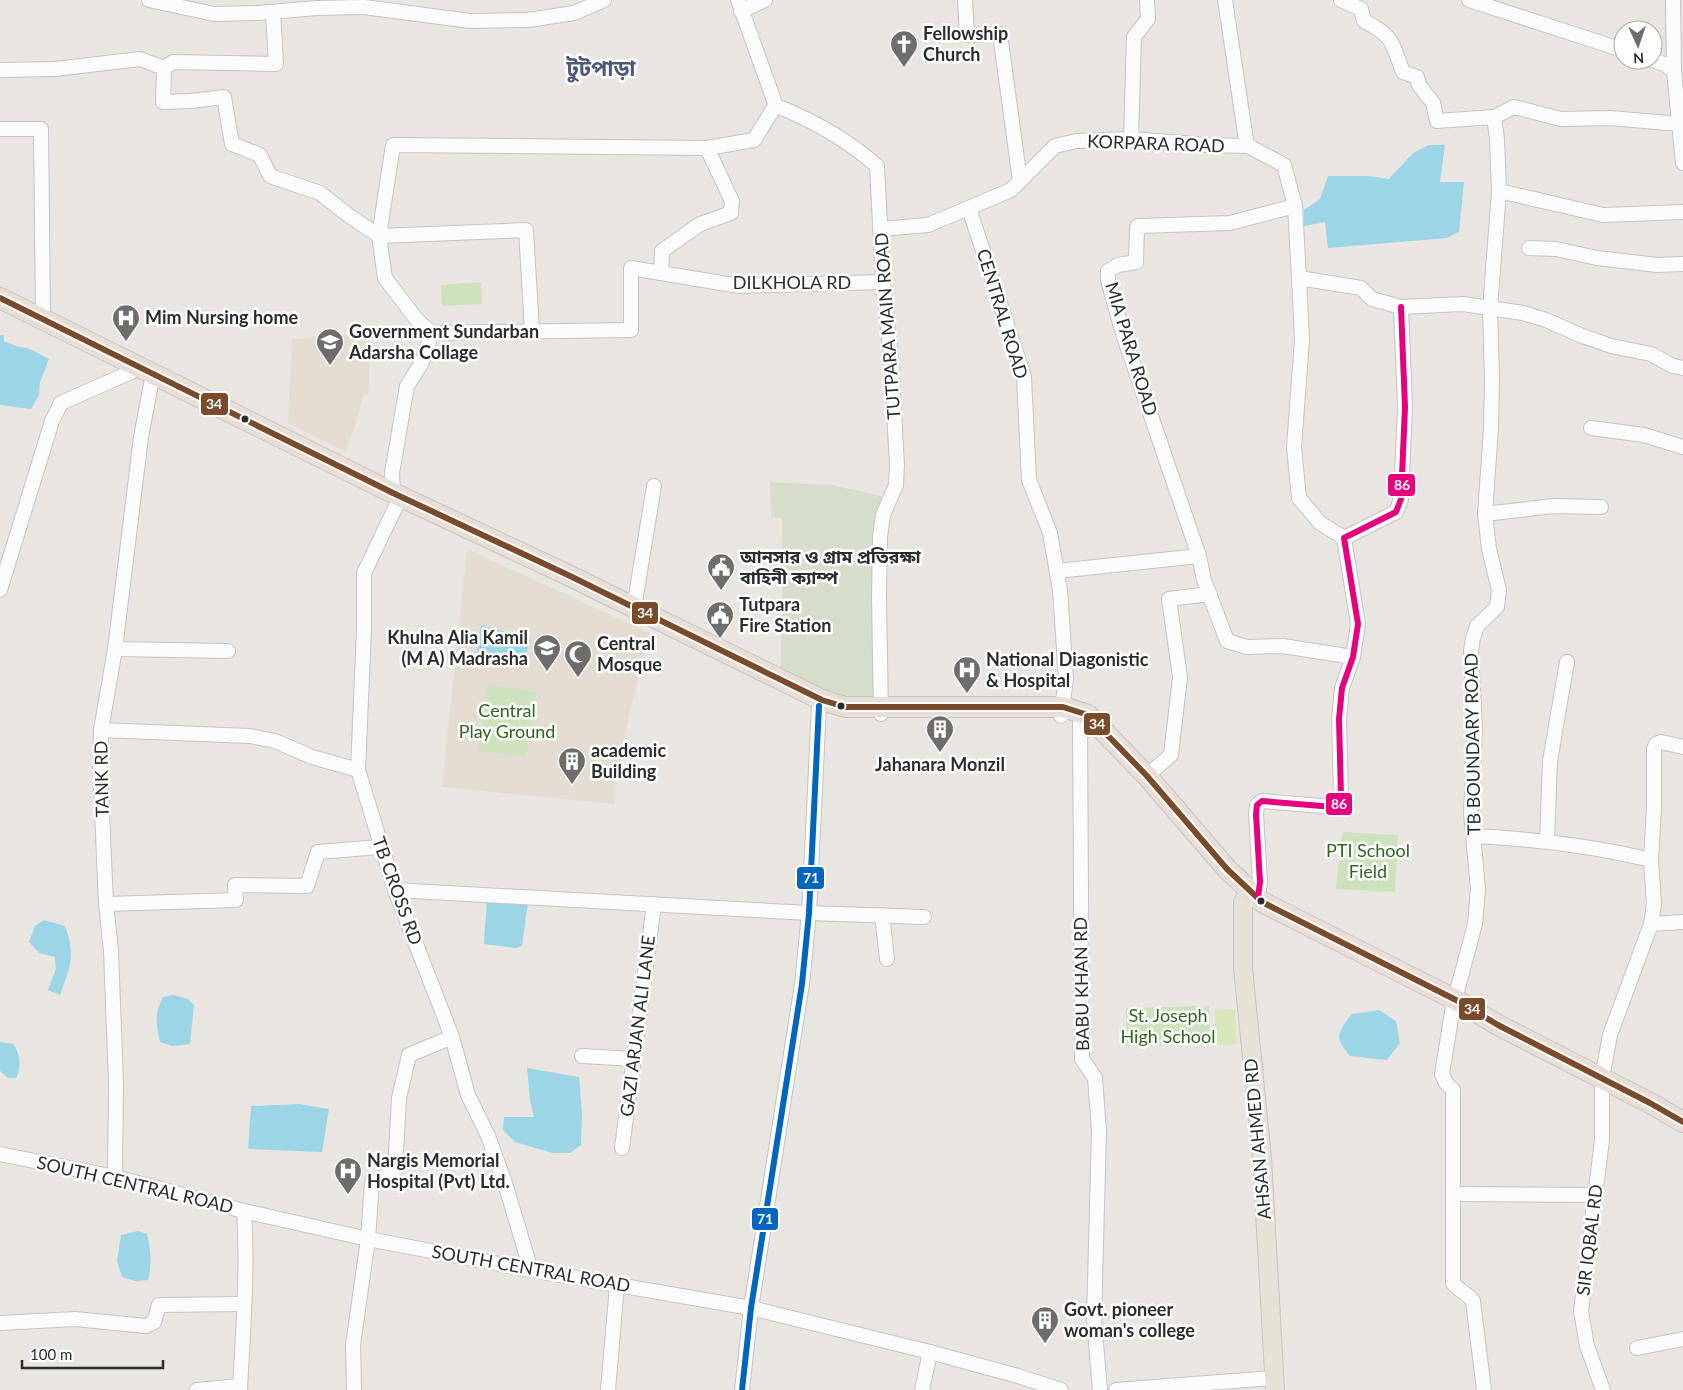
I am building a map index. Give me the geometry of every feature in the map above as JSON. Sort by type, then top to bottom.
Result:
[{"type":"highway","points":[[0,298],[138,365],[155,376],[396,498],[820,706],[842,714],[880,711],[1062,712],[1088,715],[1147,776],[1250,897]]},
{"type":"highway","points":[[0,308],[131,372],[151,384],[396,498],[568,574],[822,700],[845,706],[880,711]]},
{"type":"highway","points":[[1062,712],[1080,724],[1109,750],[1250,897],[1498,1025],[1602,1082],[1683,1130]]},
{"type":"highway","points":[[1602,1082],[1683,1122]]},
{"type":"main road","name":"AHSAN AHMED RD","points":[[1250,897],[1243,968],[1262,1158],[1274,1384]]},
{"type":"street","points":[[149,0],[214,14],[273,12],[317,4],[364,7],[470,21],[528,20],[574,13],[604,0]]},
{"type":"street","points":[[396,498],[392,473],[407,386],[421,364],[432,333],[417,320],[385,278],[379,236],[393,145],[707,148],[754,140],[775,106],[740,5],[765,0]]},
{"type":"street","points":[[965,0],[967,35],[1000,34],[1020,181]]},
{"type":"street","points":[[1130,139],[1134,37],[1148,19],[1147,0]]},
{"type":"street","points":[[1225,0],[1248,146],[1284,165],[1295,206],[1302,340],[1294,448],[1299,498],[1320,523],[1344,538],[1358,624],[1353,657],[1342,688],[1339,719],[1341,797],[1339,804],[1334,807],[1262,802],[1256,805],[1260,882],[1250,897]]},
{"type":"street","points":[[1341,0],[1361,10],[1364,22],[1379,29],[1391,40],[1403,72],[1417,77],[1419,85],[1433,103],[1438,121],[1494,117],[1514,108],[1561,119],[1611,118],[1680,124]]},
{"type":"street","points":[[1469,0],[1613,47]]},
{"type":"street","points":[[1674,0],[1683,163]]},
{"type":"street","points":[[164,68],[173,62],[276,64],[273,12]]},
{"type":"street","points":[[0,70],[55,69],[140,59],[164,68]]},
{"type":"street","points":[[1663,64],[1677,72]]},
{"type":"street","points":[[164,68],[163,102],[191,102],[224,97],[232,144],[260,155],[270,176],[320,193],[379,236],[526,230],[532,331]]},
{"type":"street","name":"TUTPARA MAIN ROAD","points":[[775,106],[798,114],[858,149],[877,166],[883,282],[897,465],[896,485],[883,515],[880,538],[880,711]]},
{"type":"street","name":"TB BOUNDARY ROAD","points":[[1484,1390],[1473,1301],[1468,1295],[1458,1290],[1453,1283],[1453,1090],[1446,1083],[1442,1074],[1455,1003],[1475,924],[1478,889],[1471,813],[1475,729],[1471,651],[1473,638],[1478,626],[1497,607],[1499,590],[1489,549],[1485,514],[1491,418],[1490,309],[1499,191],[1497,139],[1494,117]]},
{"type":"street","points":[[0,129],[41,129],[43,319]]},
{"type":"street","name":"KORPARA ROAD","points":[[881,229],[928,225],[1012,190],[1055,146],[1076,141],[1130,139],[1248,146]]},
{"type":"street","points":[[661,273],[662,251],[700,224],[731,213],[732,201],[707,148]]},
{"type":"street","points":[[1499,191],[1603,215],[1683,212]]},
{"type":"street","name":"MIA PARA ROAD","points":[[1295,206],[1230,224],[1138,226],[1136,262],[1118,266],[1108,271],[1108,280],[1123,334],[1199,556],[1204,580],[1227,641],[1247,647],[1284,646],[1353,657]]},
{"type":"street","name":"CENTRAL ROAD","points":[[969,208],[1024,377],[1029,480],[1050,533],[1060,590],[1066,679],[1062,712]]},
{"type":"street","points":[[1529,248],[1556,249],[1598,258],[1657,265],[1683,264]]},
{"type":"street","name":"DILKHOLA RD","points":[[432,333],[631,330],[631,268],[739,286],[883,282]]},
{"type":"street","points":[[1299,278],[1361,288],[1372,299],[1401,307],[1463,304],[1523,313],[1546,320],[1611,346],[1651,354],[1673,366],[1683,368]]},
{"type":"street","points":[[1344,538],[1396,512],[1401,499],[1405,407],[1401,307]]},
{"type":"street","points":[[0,590],[52,422],[61,403],[131,372]]},
{"type":"street","name":"TANK RD","points":[[115,1177],[116,1083],[111,950],[106,904],[100,766],[101,730],[115,648],[141,437],[151,384]]},
{"type":"street","points":[[1591,428],[1644,436],[1683,447]]},
{"type":"street","points":[[634,608],[654,486]]},
{"type":"street","name":"TB CROSS RD","points":[[396,498],[364,573],[364,629],[358,770],[380,847],[395,890],[452,1037],[468,1095],[488,1136],[504,1180],[530,1270]]},
{"type":"street","points":[[1485,514],[1553,506],[1601,507]]},
{"type":"street","points":[[1057,571],[1199,556]]},
{"type":"street","points":[[1147,776],[1170,755],[1180,677],[1169,599],[1210,594]]},
{"type":"street","points":[[115,648],[228,651]]},
{"type":"street","points":[[1547,841],[1550,761],[1567,662]]},
{"type":"street","points":[[742,1390],[751,1308],[801,993],[809,913],[820,706]]},
{"type":"street","name":"BABU KHAN RD","points":[[1080,724],[1082,1059],[1095,1078],[1099,1131],[1094,1319],[1100,1390]]},
{"type":"street","points":[[101,730],[250,736],[275,741],[312,757],[358,770]]},
{"type":"street","name":"SIR IQBAL RD","points":[[1603,1390],[1587,1346],[1581,1311],[1602,1140],[1602,1082],[1610,1035],[1651,924],[1654,904],[1651,860],[1654,807],[1654,749],[1661,742],[1683,747]]},
{"type":"street","points":[[1474,836],[1547,841],[1614,851],[1651,860]]},
{"type":"street","points":[[106,904],[236,900],[235,885],[307,886],[318,852],[380,847]]},
{"type":"street","points":[[395,890],[809,913],[924,917]]},
{"type":"street","name":"GAZI ARJAN ALI LANE","points":[[622,1148],[654,904]]},
{"type":"street","points":[[882,915],[886,959]]},
{"type":"street","points":[[1651,924],[1683,922]]},
{"type":"street","points":[[354,1390],[353,1345],[368,1239],[372,1183],[395,1170],[399,1098],[410,1055],[452,1037]]},
{"type":"street","points":[[582,1056],[634,1059]]},
{"type":"street","name":"SOUTH CENTRAL ROAD","points":[[0,1154],[115,1177],[244,1211],[368,1239],[530,1270],[751,1308],[930,1352],[1061,1390]]},
{"type":"street","points":[[1453,1194],[1596,1195]]},
{"type":"street","points":[[197,1390],[240,1388],[244,1304],[244,1211]]},
{"type":"street","points":[[608,1390],[618,1285]]},
{"type":"street","points":[[0,1323],[75,1319],[146,1326],[154,1322],[159,1305],[244,1304]]},
{"type":"street","points":[[1638,1348],[1683,1340]]},
{"type":"street","points":[[922,1390],[930,1352]]},
{"type":"street","points":[[1116,1390],[1274,1384]]},
{"type":"shaded area","name":"Government Sundarban Adarsha Collage","points":[[370,334],[369,393],[363,396],[346,452],[288,423],[292,339]]},
{"type":"shaded area","name":"Khulna Alia Kamil (M A) Madrasha","points":[[467,549],[650,633],[630,710],[615,787],[615,804],[442,787]]},
{"type":"green space","points":[[481,282],[482,304],[442,306],[441,285]]},
{"type":"green space","points":[[770,482],[831,485],[886,497],[875,521],[873,705],[780,682],[783,580],[782,518],[771,517]]},
{"type":"green space","name":"Central Play Ground","points":[[488,685],[536,692],[526,757],[478,750]]},
{"type":"green space","name":"PTI School Field","points":[[1342,832],[1398,835],[1395,892],[1336,889]]},
{"type":"green space","name":"St. Joseph High School","points":[[1209,1006],[1210,1044],[1126,1046],[1126,1008]]},
{"type":"green space","name":"St. Joseph High School","points":[[1235,1009],[1237,1044],[1216,1045],[1215,1010]]},
{"type":"water","points":[[1429,145],[1445,145],[1440,182],[1464,182],[1459,232],[1447,238],[1328,248],[1325,222],[1304,226],[1304,210],[1320,199],[1328,176],[1368,176],[1389,179],[1413,153]]},
{"type":"water","points":[[0,335],[4,335],[4,341],[30,349],[49,359],[40,382],[39,395],[31,409],[0,405]]},
{"type":"water","points":[[481,625],[531,639],[521,668],[476,660]]},
{"type":"water","points":[[487,897],[528,902],[522,946],[516,948],[484,944]]},
{"type":"water","points":[[44,920],[65,926],[70,945],[69,969],[60,995],[48,990],[56,969],[55,957],[39,953],[29,942],[35,926]]},
{"type":"water","points":[[173,995],[188,999],[194,1005],[190,1044],[173,1046],[160,1042],[157,1024],[158,1009],[163,997]]},
{"type":"water","points":[[1379,1010],[1396,1021],[1400,1043],[1387,1060],[1350,1056],[1341,1044],[1339,1035],[1343,1026],[1352,1014]]},
{"type":"water","points":[[0,1042],[13,1044],[17,1051],[20,1065],[16,1078],[8,1078],[0,1071]]},
{"type":"water","points":[[527,1068],[579,1077],[582,1113],[581,1145],[570,1153],[553,1153],[515,1142],[503,1130],[504,1117],[534,1117],[530,1100]]},
{"type":"water","points":[[299,1104],[329,1109],[322,1152],[248,1149],[251,1106]]},
{"type":"water","points":[[138,1231],[147,1234],[150,1263],[148,1280],[135,1281],[122,1277],[117,1261],[121,1235]]},
{"type":"transit line","name":"34","points":[[0,298],[393,493],[568,575],[822,700],[845,707],[1063,707],[1088,715],[1147,776],[1227,869],[1262,902],[1456,1000],[1498,1025],[1650,1103],[1683,1122]]},
{"type":"transit line","name":"86","points":[[1258,898],[1260,882],[1257,805],[1262,801],[1334,807],[1339,804],[1341,797],[1339,719],[1342,688],[1353,657],[1358,624],[1344,538],[1396,512],[1401,499],[1405,407],[1401,307]]},
{"type":"transit line","name":"71","points":[[742,1390],[751,1308],[802,984],[809,913],[819,706]]},
{"type":"place","name":"Fellowship Church","points":[[904,68]]},
{"type":"place","name":"Mim Nursing home","points":[[126,342]]},
{"type":"place","name":"Government Sundarban Adarsha Collage","points":[[330,366]]},
{"type":"place","name":"আনসার ও গ্রাম প্রতিরক্ষা বাহিনী ক্যাম্প","points":[[721,591]]},
{"type":"place","name":"Tutpara Fire Station","points":[[720,639]]},
{"type":"place","name":"Khulna Alia Kamil (M A) Madrasha","points":[[547,672]]},
{"type":"place","name":"Central Mosque","points":[[578,678]]},
{"type":"place","name":"National Diagonistic & Hospital","points":[[967,694]]},
{"type":"place","name":"Jahanara Monzil","points":[[940,753]]},
{"type":"place","name":"academic Building","points":[[572,785]]},
{"type":"place","name":"Nargis Memorial Hospital (Pvt) Ltd.","points":[[348,1195]]},
{"type":"place","name":"Govt. pioneer woman's college","points":[[1045,1344]]},
{"type":"district","name":"টুটপাড়া","points":[[601,68]]}]
